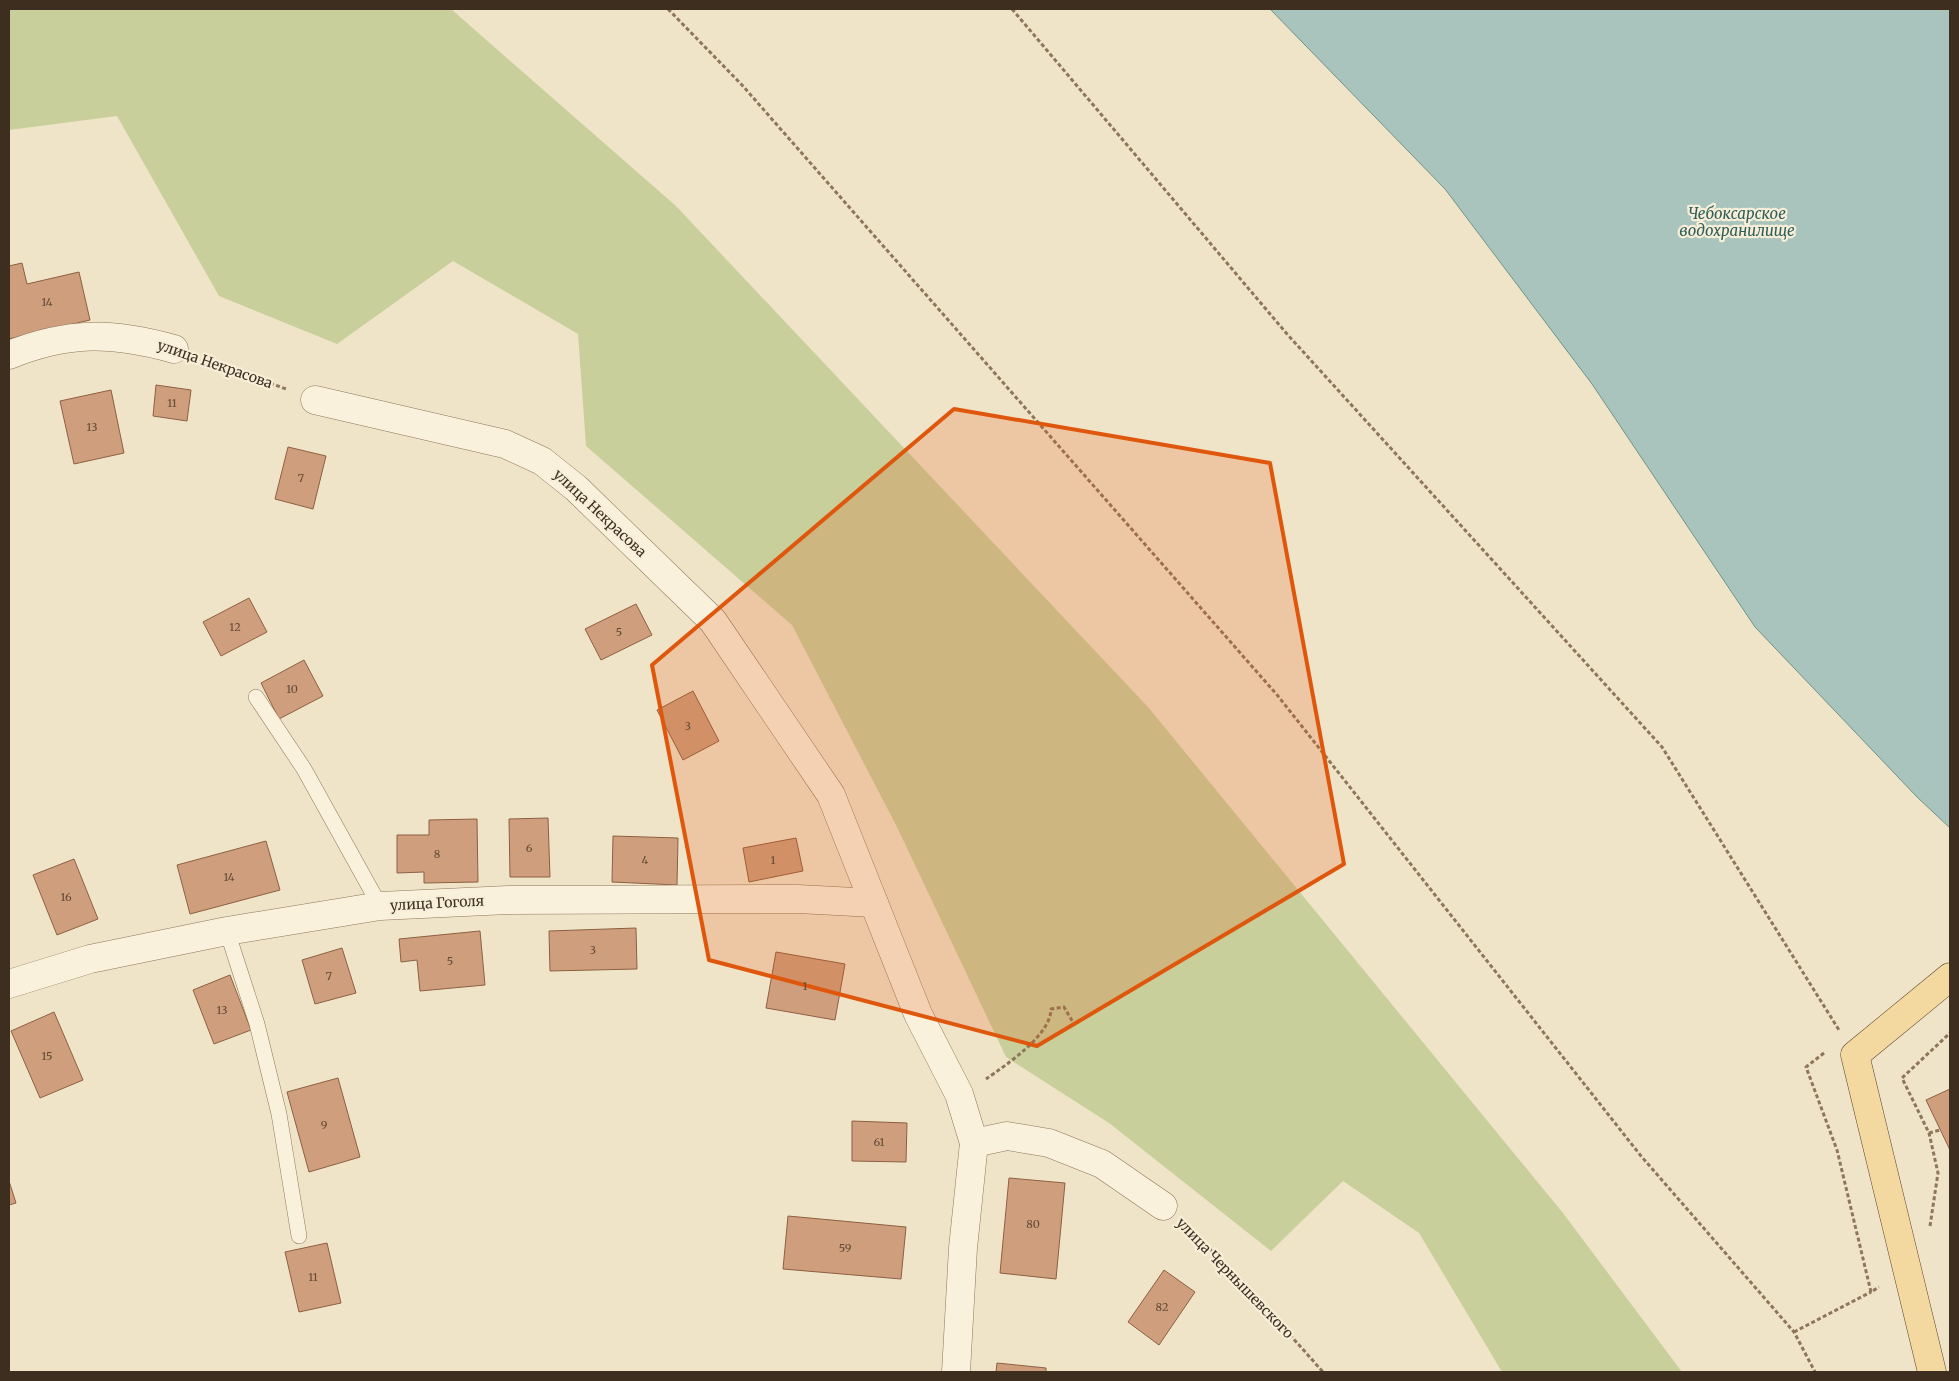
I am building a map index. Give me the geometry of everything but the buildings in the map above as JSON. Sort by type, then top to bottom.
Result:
[{"type":"main road","points":[[1932,1372],[1855,1055],[1950,976]]},
{"type":"street","name":"улица Некрасова","points":[[9,355],[71,336],[114,336],[146,341],[174,349]]},
{"type":"street","name":"улица Некрасова","points":[[315,400],[505,444],[542,461],[576,488],[713,621],[831,795],[874,903]]},
{"type":"street","name":"улица Гоголя","points":[[9,984],[90,959],[227,931],[380,906],[518,900],[798,899],[874,903]]},
{"type":"street","points":[[874,903],[918,1014],[959,1094],[974,1143],[963,1248],[956,1372]]},
{"type":"street","points":[[974,1143],[1007,1136],[1049,1143],[1102,1164],[1163,1206]]},
{"type":"lane","points":[[256,696],[304,769],[380,906]]},
{"type":"lane","points":[[227,931],[257,1024],[279,1114],[299,1236]]},
{"type":"path","points":[[668,9],[742,86],[1278,696],[1641,1156],[1794,1332],[1815,1372]]},
{"type":"path","points":[[1012,9],[1287,334],[1662,747],[1855,1055]]},
{"type":"path","name":"улица Некрасова","points":[[174,349],[315,400]]},
{"type":"path","points":[[981,1083],[1028,1049],[1051,1017],[1051,1008],[1064,1007],[1074,1024]]},
{"type":"path","points":[[1929,1133],[1940,1130]]},
{"type":"path","name":"улица Чернышевского","points":[[1163,1206],[1201,1239],[1323,1372]]},
{"type":"path","points":[[1794,1332],[1872,1292]]},
{"type":"highlighted area","points":[[954,409],[1270,463],[1344,864],[1037,1046],[709,960],[652,665]]},
{"type":"green space","points":[[9,9],[451,9],[676,206],[1148,707],[1563,1213],[1682,1372],[1502,1372],[1419,1233],[1343,1181],[1271,1251],[1109,1123],[1006,1057],[897,827],[792,625],[586,446],[578,334],[453,261],[337,344],[219,296],[117,116],[9,130]]},
{"type":"water","name":"Чебоксарское водохранилище","points":[[1270,9],[1950,9],[1950,828],[1917,797],[1755,627],[1592,384],[1445,189]]}]
